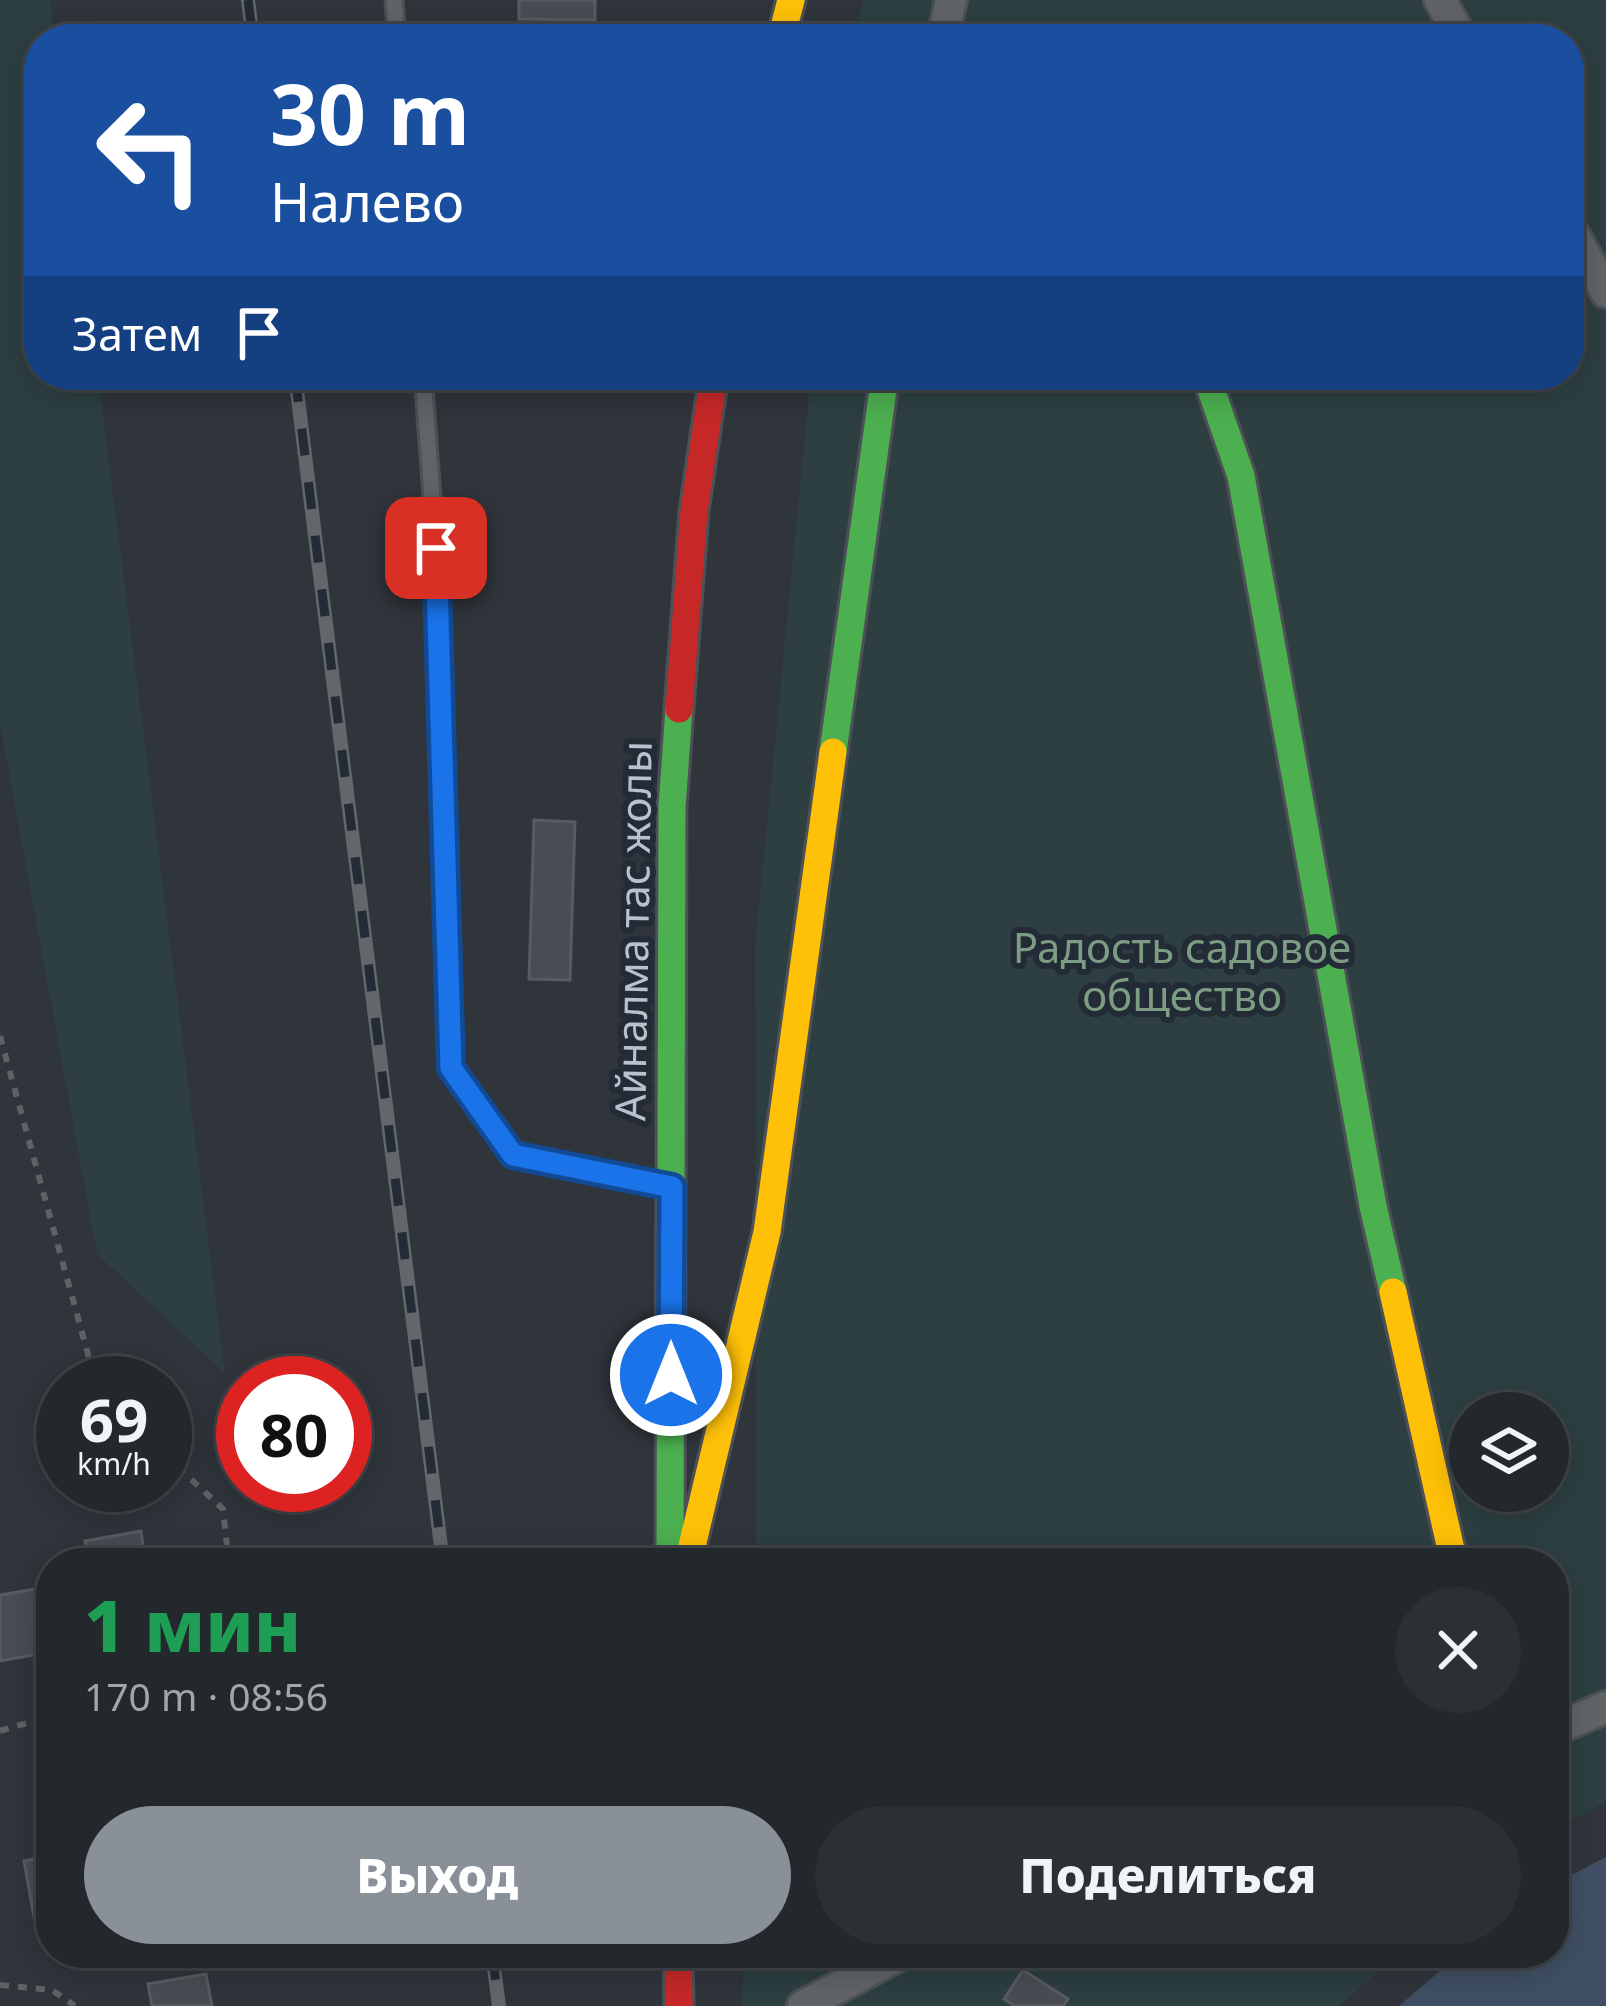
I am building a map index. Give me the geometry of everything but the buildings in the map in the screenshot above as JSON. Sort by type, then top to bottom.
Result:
[{"type":"main road","name":"Айналма тас жолы","points":[[670,1548],[673,783],[694,511],[712,390]]},
{"type":"main road","points":[[692,1548],[766,1232],[883,390]]},
{"type":"main road","points":[[1211,390],[1240,476],[1373,1206],[1451,1548]]},
{"type":"main road","points":[[679,1968],[680,2006]]},
{"type":"street","points":[[1584,253],[1606,292]]},
{"type":"street","points":[[1569,1723],[1606,1707]]},
{"type":"street","points":[[803,2006],[875,1968]]},
{"type":"lane","points":[[423,390],[439,590],[451,1068],[513,1155],[672,1187]]},
{"type":"path","points":[[0,1036],[89,1356]]},
{"type":"path","points":[[192,1480],[223,1509],[227,1548]]},
{"type":"path","points":[[0,1731],[36,1720]]},
{"type":"path","points":[[0,1985],[52,1990],[76,2006]]},
{"type":"green space","points":[[0,0],[50,0],[53,24],[24,24],[24,390],[100,390],[223,1356],[216,1356],[216,1365],[97,1254],[0,724]]},
{"type":"green space","name":"Радость садовое общество","points":[[864,0],[1606,0],[1606,1802],[1569,1821],[1569,1548],[756,1548],[755,946],[810,390],[1584,390],[1584,24],[856,24]]},
{"type":"green space","points":[[744,1968],[1382,1968],[1339,2006],[741,2006]]},
{"type":"water","points":[[1606,1857],[1606,2006],[1399,2006],[1443,1968],[1569,1968],[1569,1876]]},
{"type":"railway","points":[[248,0],[251,24]]},
{"type":"railway","points":[[297,390],[441,1548]]},
{"type":"railway","points":[[494,1968],[499,2006]]},
{"type":"traffic: fast","points":[[833,752],[883,390]]},
{"type":"traffic: fast","points":[[1211,390],[1241,476],[1373,1206],[1393,1292]]},
{"type":"traffic: fast","points":[[670,1548],[672,807],[679,709]]},
{"type":"traffic: slow","points":[[785,24],[791,0]]},
{"type":"traffic: slow","points":[[692,1548],[767,1232],[833,752]]},
{"type":"traffic: slow","points":[[1393,1292],[1451,1548]]},
{"type":"traffic: jam","points":[[679,709],[694,511],[712,390]]},
{"type":"traffic: jam","points":[[678,1968],[679,2006]]},
{"type":"route","points":[[436,548],[451,1068],[513,1155],[672,1187],[671,1375]]}]
